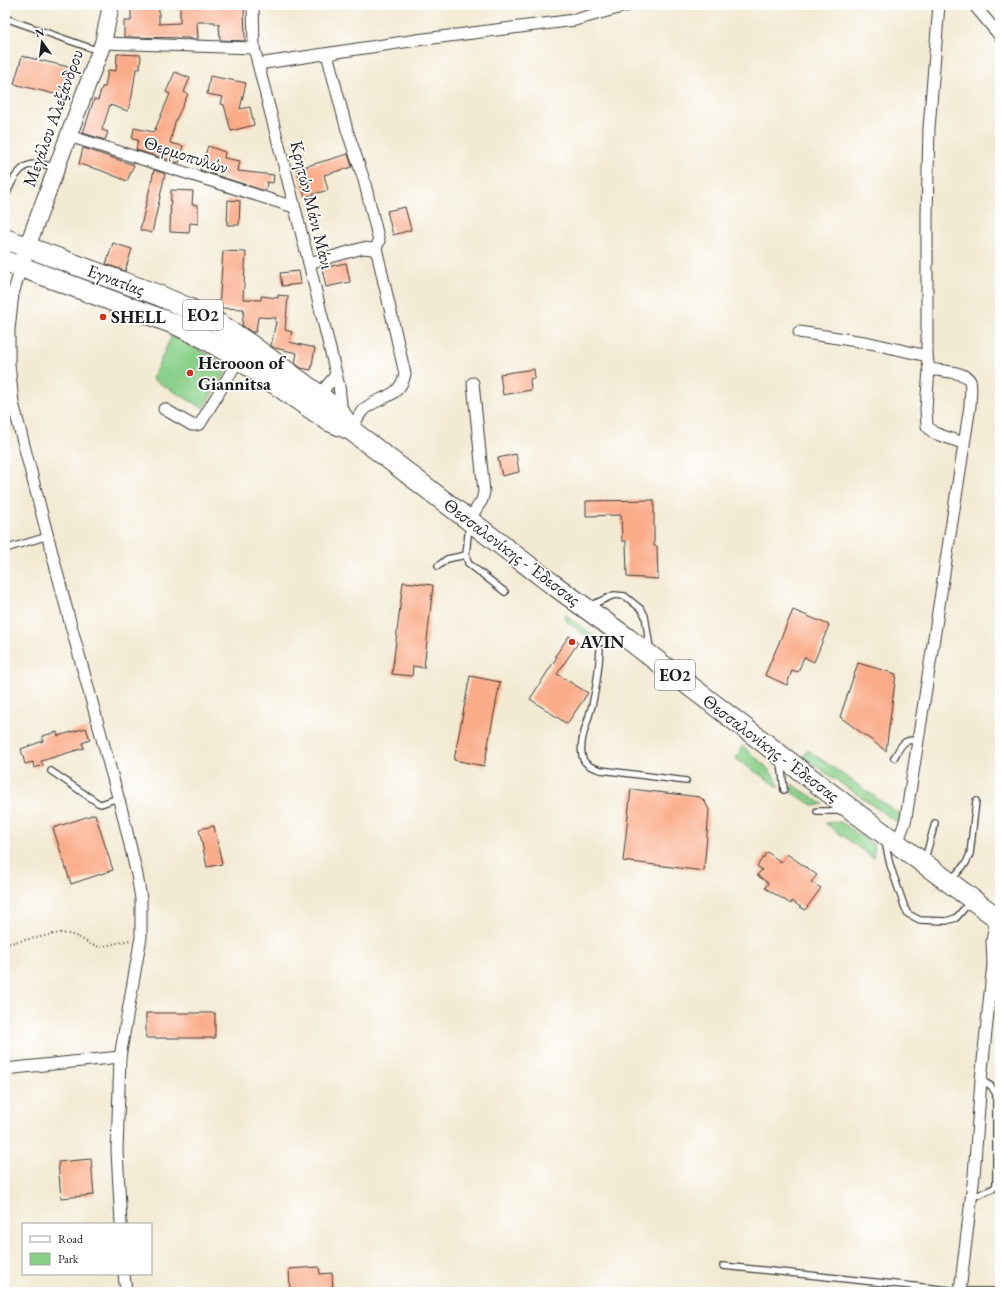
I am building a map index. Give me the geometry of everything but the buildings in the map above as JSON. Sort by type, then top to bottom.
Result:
[{"type":"highway","name":"Εγνατίας","points":[[5,239],[158,296],[207,317],[248,343],[320,395],[339,412],[351,430]]},
{"type":"highway","name":"Εγνατίας","points":[[13,264],[178,325],[204,338],[239,359],[329,421],[351,430]]},
{"type":"highway","name":"Θεσσαλονίκης - Έδεσσας","points":[[351,430],[651,656],[856,813],[998,918]]},
{"type":"main road","name":"Μεγάλου Αλεξάνδρου","points":[[13,264],[27,247],[101,47],[112,5]]},
{"type":"street","name":"Κρητών Μάνι Μάνι","points":[[253,5],[254,48],[294,207],[310,263],[336,375],[341,404],[339,412]]},
{"type":"street","points":[[258,64],[417,40],[574,20],[629,5]]},
{"type":"street","points":[[939,5],[929,128],[927,215],[927,356],[929,369],[926,409],[928,426],[934,433],[963,444]]},
{"type":"street","points":[[974,5],[1000,36]]},
{"type":"street","points":[[101,47],[254,48]]},
{"type":"street","points":[[327,54],[347,130],[364,180],[379,241],[375,250]]},
{"type":"street","name":"Θερμοπυλών","points":[[69,136],[294,207]]},
{"type":"street","points":[[310,263],[363,248],[368,248],[377,252],[404,374],[403,382],[400,388],[393,393],[363,410],[351,430]]},
{"type":"street","points":[[13,264],[8,394],[20,432],[118,798],[138,875],[142,899],[141,937],[120,1057],[117,1151],[121,1223]]},
{"type":"street","points":[[799,332],[870,343],[927,356]]},
{"type":"street","points":[[164,409],[192,425],[200,424],[239,359]]},
{"type":"street","points":[[889,837],[904,825],[970,406],[971,388],[969,379],[966,375],[929,369]]},
{"type":"street","points":[[320,395],[336,375]]},
{"type":"street","points":[[469,520],[482,500],[484,492],[473,383]]},
{"type":"street","points":[[960,1291],[971,1198],[993,964],[992,941],[998,918]]},
{"type":"street","points":[[993,964],[1000,954]]},
{"type":"street","points":[[5,1069],[120,1057]]},
{"type":"street","points":[[124,1275],[126,1292]]},
{"type":"lane","points":[[5,18],[101,47]]},
{"type":"lane","points":[[5,198],[13,180],[18,173],[26,167],[32,164],[38,164],[57,168]]},
{"type":"lane","points":[[469,520],[466,555],[468,562],[505,592]]},
{"type":"lane","points":[[5,549],[48,536]]},
{"type":"lane","points":[[438,566],[447,559],[466,555]]},
{"type":"lane","points":[[585,607],[614,595],[625,596],[642,610],[645,616],[651,656]]},
{"type":"lane","points":[[600,649],[598,676],[593,702],[581,745],[586,764],[601,770],[686,781]]},
{"type":"lane","points":[[894,758],[906,741],[917,741]]},
{"type":"lane","points":[[779,754],[783,773],[784,790]]},
{"type":"lane","points":[[52,771],[98,803],[101,804],[118,798]]},
{"type":"lane","points":[[950,882],[968,860],[970,854],[976,801]]},
{"type":"lane","points":[[817,811],[856,813]]},
{"type":"lane","points":[[924,863],[935,823]]},
{"type":"lane","points":[[889,837],[890,864],[908,914],[920,920],[946,921],[956,918],[972,899]]},
{"type":"lane","points":[[971,1198],[994,1188],[996,1185],[996,1094],[991,1086],[981,1080]]},
{"type":"lane","points":[[723,1266],[960,1291],[1000,1291]]},
{"type":"path","points":[[5,944],[48,934],[59,933],[70,934],[92,945],[100,947],[141,937]]},
{"type":"green space","points":[[172,335],[230,366],[203,408],[152,379]]},
{"type":"green space","points":[[564,614],[603,642],[594,642],[567,622]]},
{"type":"green space","points":[[742,746],[769,769],[780,788],[736,759]]},
{"type":"green space","points":[[808,750],[901,815],[900,821],[895,821],[803,757]]},
{"type":"green space","points":[[792,784],[823,804],[815,806],[792,793]]},
{"type":"green space","points":[[841,822],[875,846],[873,858],[825,823]]},
{"type":"place","name":"SHELL","points":[[103,317]]},
{"type":"place","name":"Herooon of Giannitsa","points":[[190,373]]},
{"type":"place","name":"AVIN","points":[[572,642]]}]
